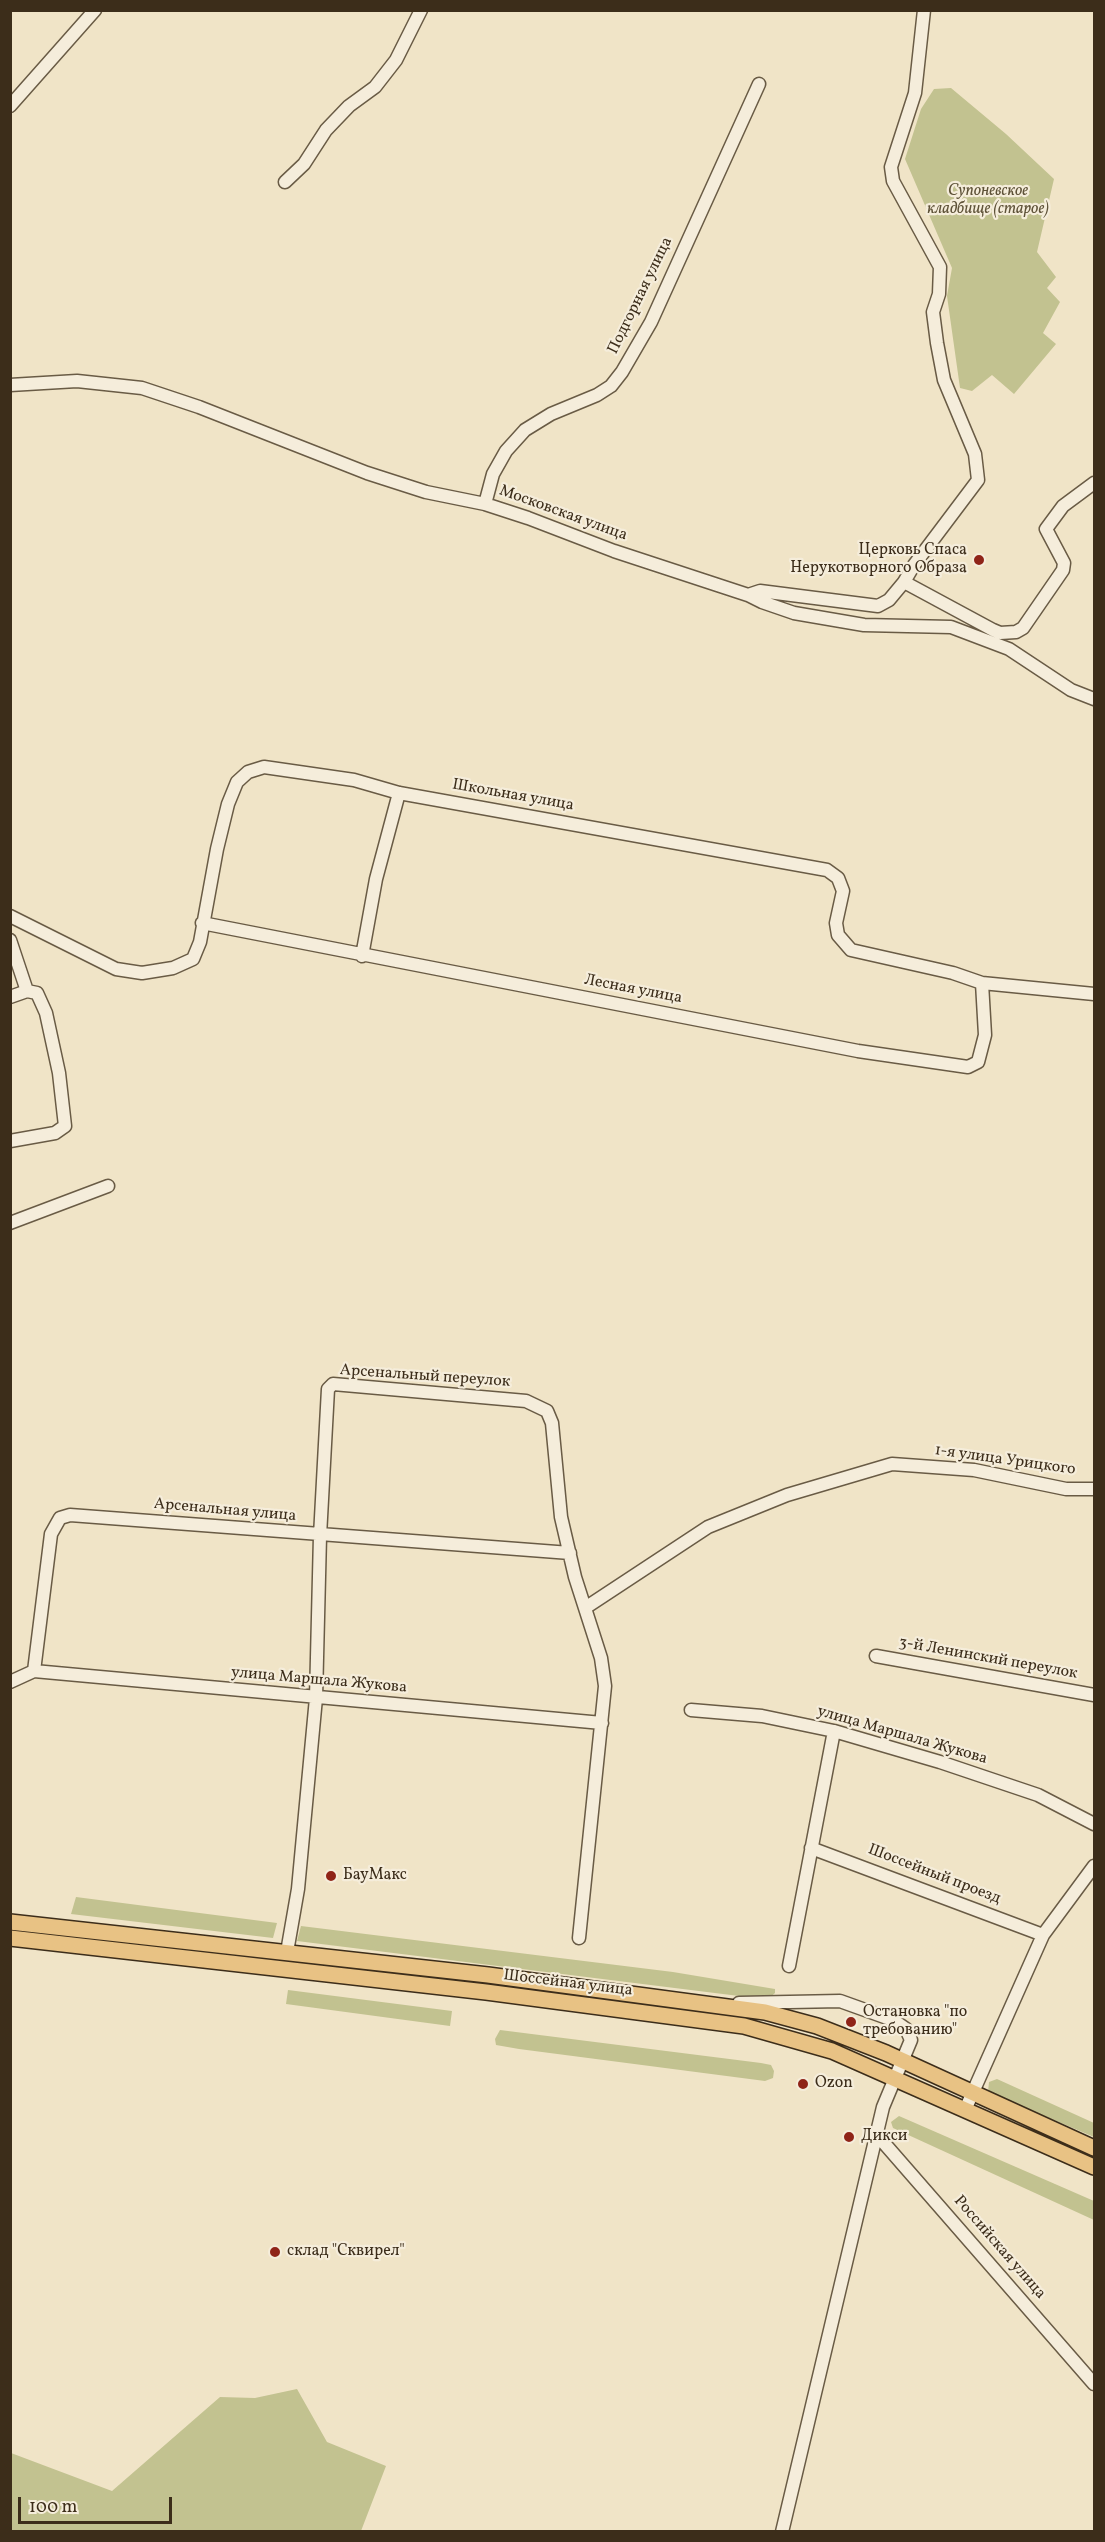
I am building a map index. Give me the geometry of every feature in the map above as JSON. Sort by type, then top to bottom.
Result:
[{"type":"main road","name":"Шоссейная улица","points":[[10,1922],[287,1952],[720,2004],[765,2012],[817,2026],[903,2061],[1095,2148]]},
{"type":"main road","name":"Шоссейная улица","points":[[10,1938],[280,1967],[718,2022],[807,2042],[895,2078],[1095,2167]]},
{"type":"street","points":[[10,106],[94,10]]},
{"type":"street","points":[[285,182],[304,164],[326,130],[341,114],[375,87],[396,60],[421,10]]},
{"type":"street","points":[[748,595],[760,591],[878,606],[889,600],[904,582],[914,565],[978,480],[975,454],[944,380],[940,362],[933,312],[939,294],[940,267],[893,181],[891,167],[915,93],[924,10]]},
{"type":"street","name":"Подгорная улица","points":[[485,504],[493,474],[506,451],[525,430],[551,414],[597,395],[611,386],[622,372],[651,322],[759,84]]},
{"type":"street","name":"Московская улица","points":[[10,385],[77,381],[142,388],[199,407],[367,473],[426,492],[485,504],[794,613],[864,625],[951,627],[1009,650],[1066,687],[1095,699]]},
{"type":"street","points":[[904,582],[993,630],[1008,633],[1023,628],[1063,570],[1064,563],[1046,530],[1063,506],[1095,483]]},
{"type":"street","name":"Школьная улица","points":[[11,916],[116,969],[142,973],[173,968],[193,959],[200,942],[228,804],[237,782],[248,772],[264,767],[354,780],[399,793],[827,870],[838,878],[843,891],[836,923],[838,935],[851,950],[953,973],[982,983],[1095,994]]},
{"type":"street","points":[[362,956],[376,879],[399,793]]},
{"type":"street","points":[[11,916],[10,938],[27,991]]},
{"type":"street","name":"Лесная улица","points":[[202,924],[362,956],[440,968],[858,1051],[968,1067],[978,1062],[985,1035],[982,983]]},
{"type":"street","points":[[10,997],[27,991],[38,993],[46,1012],[59,1073],[65,1126],[55,1133],[13,1141]]},
{"type":"street","points":[[10,1223],[108,1186]]},
{"type":"street","name":"Арсенальный переулок","points":[[287,1952],[298,1889],[316,1698],[320,1536],[328,1389],[333,1384],[526,1401],[548,1411],[552,1423],[561,1517],[601,1658],[605,1686],[579,1938]]},
{"type":"street","name":"1-я улица Урицкого","points":[[585,1608],[708,1527],[787,1494],[892,1464],[974,1470],[1066,1488],[1095,1489]]},
{"type":"street","name":"Арсенальная улица","points":[[34,1671],[51,1534],[60,1518],[70,1515],[320,1536],[570,1553]]},
{"type":"street","name":"3-й Ленинский переулок","points":[[876,1656],[1095,1695]]},
{"type":"street","points":[[10,1682],[34,1671]]},
{"type":"street","name":"улица Маршала Жукова","points":[[34,1671],[602,1723]]},
{"type":"street","name":"улица Маршала Жукова","points":[[691,1710],[762,1716],[834,1731],[940,1762],[1038,1795],[1095,1824]]},
{"type":"street","points":[[789,1966],[834,1731]]},
{"type":"street","name":"Шоссейный проезд","points":[[811,1848],[1043,1935]]},
{"type":"street","points":[[965,2110],[1043,1935],[1095,1866]]},
{"type":"street","points":[[720,2004],[828,2000],[849,2004],[893,2020],[906,2029],[911,2040],[887,2095],[782,2532]]},
{"type":"street","name":"Российская улица","points":[[877,2135],[1095,2384]]},
{"type":"green space","name":"Супоневское кладбище (старое)","points":[[951,88],[1006,134],[1054,179],[1037,252],[1056,277],[1047,288],[1060,302],[1043,333],[1056,344],[1014,394],[992,375],[972,391],[960,388],[947,296],[952,268],[905,159],[921,109],[934,89]]},
{"type":"green space","points":[[76,1897],[277,1923],[273,1938],[71,1914]]},
{"type":"green space","points":[[301,1926],[673,1972],[775,1989],[775,1993],[768,1999],[755,1998],[297,1941]]},
{"type":"green space","points":[[288,1990],[452,2011],[450,2026],[286,2004]]},
{"type":"green space","points":[[500,2030],[761,2063],[771,2065],[774,2071],[773,2078],[765,2081],[496,2045],[495,2039]]},
{"type":"green space","points":[[997,2079],[1094,2123],[1094,2137],[988,2092],[989,2082]]},
{"type":"green space","points":[[899,2116],[1094,2201],[1094,2220],[893,2128],[891,2122]]},
{"type":"green space","points":[[297,2389],[327,2442],[386,2466],[361,2531],[11,2531],[11,2453],[112,2491],[220,2397],[255,2398]]},
{"type":"place","name":"Церковь Спаса Нерукотворного Образа","points":[[979,560]]},
{"type":"place","name":"БауМакс","points":[[331,1876]]},
{"type":"place","name":"Остановка \"по требованию\"","points":[[851,2022]]},
{"type":"place","name":"Ozon","points":[[803,2084]]},
{"type":"place","name":"Дикси","points":[[849,2137]]},
{"type":"place","name":"склад \"Сквирел\"","points":[[275,2252]]}]
